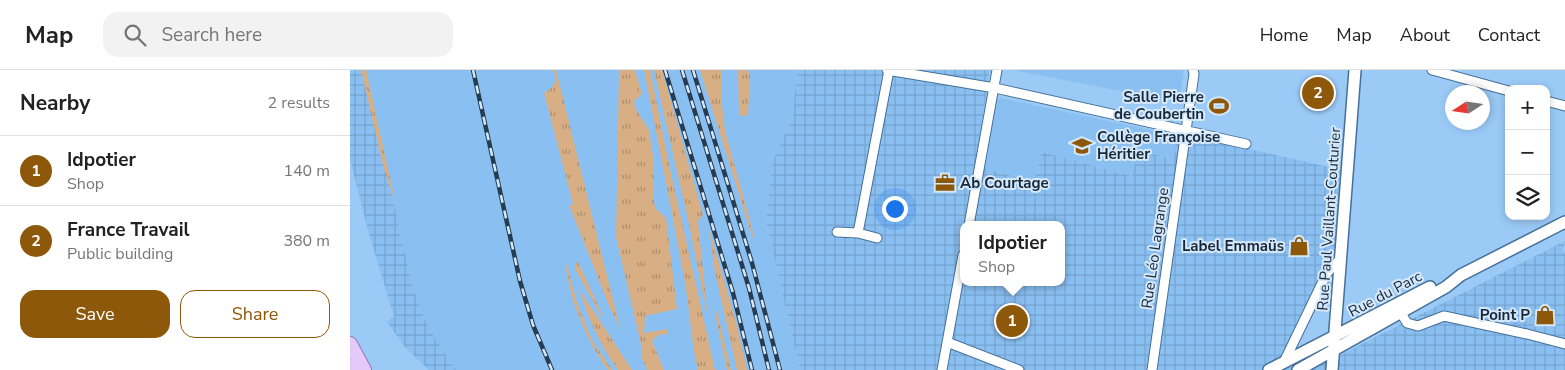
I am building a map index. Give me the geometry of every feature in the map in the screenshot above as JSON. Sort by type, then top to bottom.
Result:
[{"type":"main road","name":"Rue Paul Vaillant-Couturier","points":[[1332,370],[1355,70]]},
{"type":"main road","name":"Rue du Parc","points":[[1270,370],[1445,280],[1461,275],[1565,222]]},
{"type":"main road","name":"Rue du Parc","points":[[1298,370],[1446,287],[1461,275]]},
{"type":"main road","points":[[350,344],[364,370]]},
{"type":"street","points":[[858,233],[888,70],[918,72],[1246,144]]},
{"type":"street","points":[[970,221],[997,70]]},
{"type":"street","name":"Rue Léo Lagrange","points":[[1152,370],[1194,74],[1193,70]]},
{"type":"street","points":[[1432,70],[1505,90]]},
{"type":"street","points":[[1550,102],[1565,106]]},
{"type":"street","points":[[836,232],[858,233],[877,238]]},
{"type":"street","points":[[1284,362],[1328,273],[1341,258]]},
{"type":"street","points":[[942,370],[960,271]]},
{"type":"street","points":[[1401,313],[1407,323],[1418,326],[1444,316],[1565,344]]},
{"type":"street","points":[[947,342],[1019,370]]},
{"type":"shaded area","points":[[350,70],[797,70],[793,115],[772,164],[766,221],[800,370],[429,370],[405,347],[387,322],[394,316],[368,230],[350,159]]},
{"type":"shaded area","points":[[350,70],[365,70],[412,285],[423,316],[434,337],[456,370],[429,370],[405,347],[387,322],[394,316],[368,230],[350,159]]},
{"type":"shaded area","points":[[797,70],[990,70],[975,166],[1034,182],[1042,152],[1132,176],[1138,154],[1151,157],[1152,154],[1174,159],[1178,133],[1342,170],[1336,245],[1284,355],[1317,367],[1565,241],[1563,250],[1565,254],[1565,370],[800,370],[766,221],[772,164],[793,115]]},
{"type":"shaded area","points":[[1012,70],[1184,70],[1179,102]]},
{"type":"shaded area","name":"Collège Françoise Héritier","points":[[1001,98],[1174,135],[1177,140],[1174,159],[1152,154],[1152,157],[1133,176],[1042,152],[1034,182],[983,169],[996,100]]},
{"type":"green space","points":[[361,70],[366,70],[395,201],[384,169]]},
{"type":"green space","points":[[552,70],[556,70],[620,328],[610,308],[569,205],[573,204],[544,93],[555,83],[556,77]]},
{"type":"green space","points":[[619,70],[635,70],[642,94],[634,101],[635,108],[649,130],[654,162],[654,203],[656,209],[666,218],[677,309],[645,316],[644,333],[668,329],[667,334],[658,335],[652,341],[664,370],[647,370],[641,356],[641,344],[616,237]]},
{"type":"green space","points":[[644,70],[650,70],[715,370],[698,370],[685,283]]},
{"type":"green space","points":[[654,70],[662,70],[703,215],[698,223],[708,318],[689,224]]},
{"type":"green space","points":[[700,70],[721,70],[725,131],[752,228],[754,242]]},
{"type":"green space","points":[[738,70],[750,71],[748,116],[739,115]]},
{"type":"green space","points":[[709,228],[736,322],[747,370],[737,370],[715,272]]},
{"type":"green space","points":[[577,260],[603,316],[602,317],[575,269]]},
{"type":"green space","points":[[565,265],[567,265],[577,303],[592,340],[612,370],[608,370],[584,329],[577,312]]},
{"type":"green space","points":[[579,289],[632,370],[618,370],[612,361],[595,331]]},
{"type":"green space","points":[[717,311],[731,370],[727,370],[715,313]]},
{"type":"railway","points":[[473,70],[520,281],[533,325],[552,370]]},
{"type":"railway","points":[[665,70],[733,293],[752,370]]},
{"type":"railway","points":[[682,70],[749,288],[769,370]]},
{"type":"railway","points":[[693,70],[752,263],[780,370]]},
{"type":"place","name":"France Travail","points":[[1318,93]]},
{"type":"place","name":"Salle Pierre de Coubertin","points":[[1219,106]]},
{"type":"place","name":"Collège Françoise Héritier","points":[[1082,146]]},
{"type":"place","name":"Ab Courtage","points":[[945,183]]},
{"type":"place","name":"Label Emmaüs","points":[[1299,246]]},
{"type":"place","name":"Point P","points":[[1545,315]]},
{"type":"place","name":"Idpotier","points":[[1012,321]]}]
